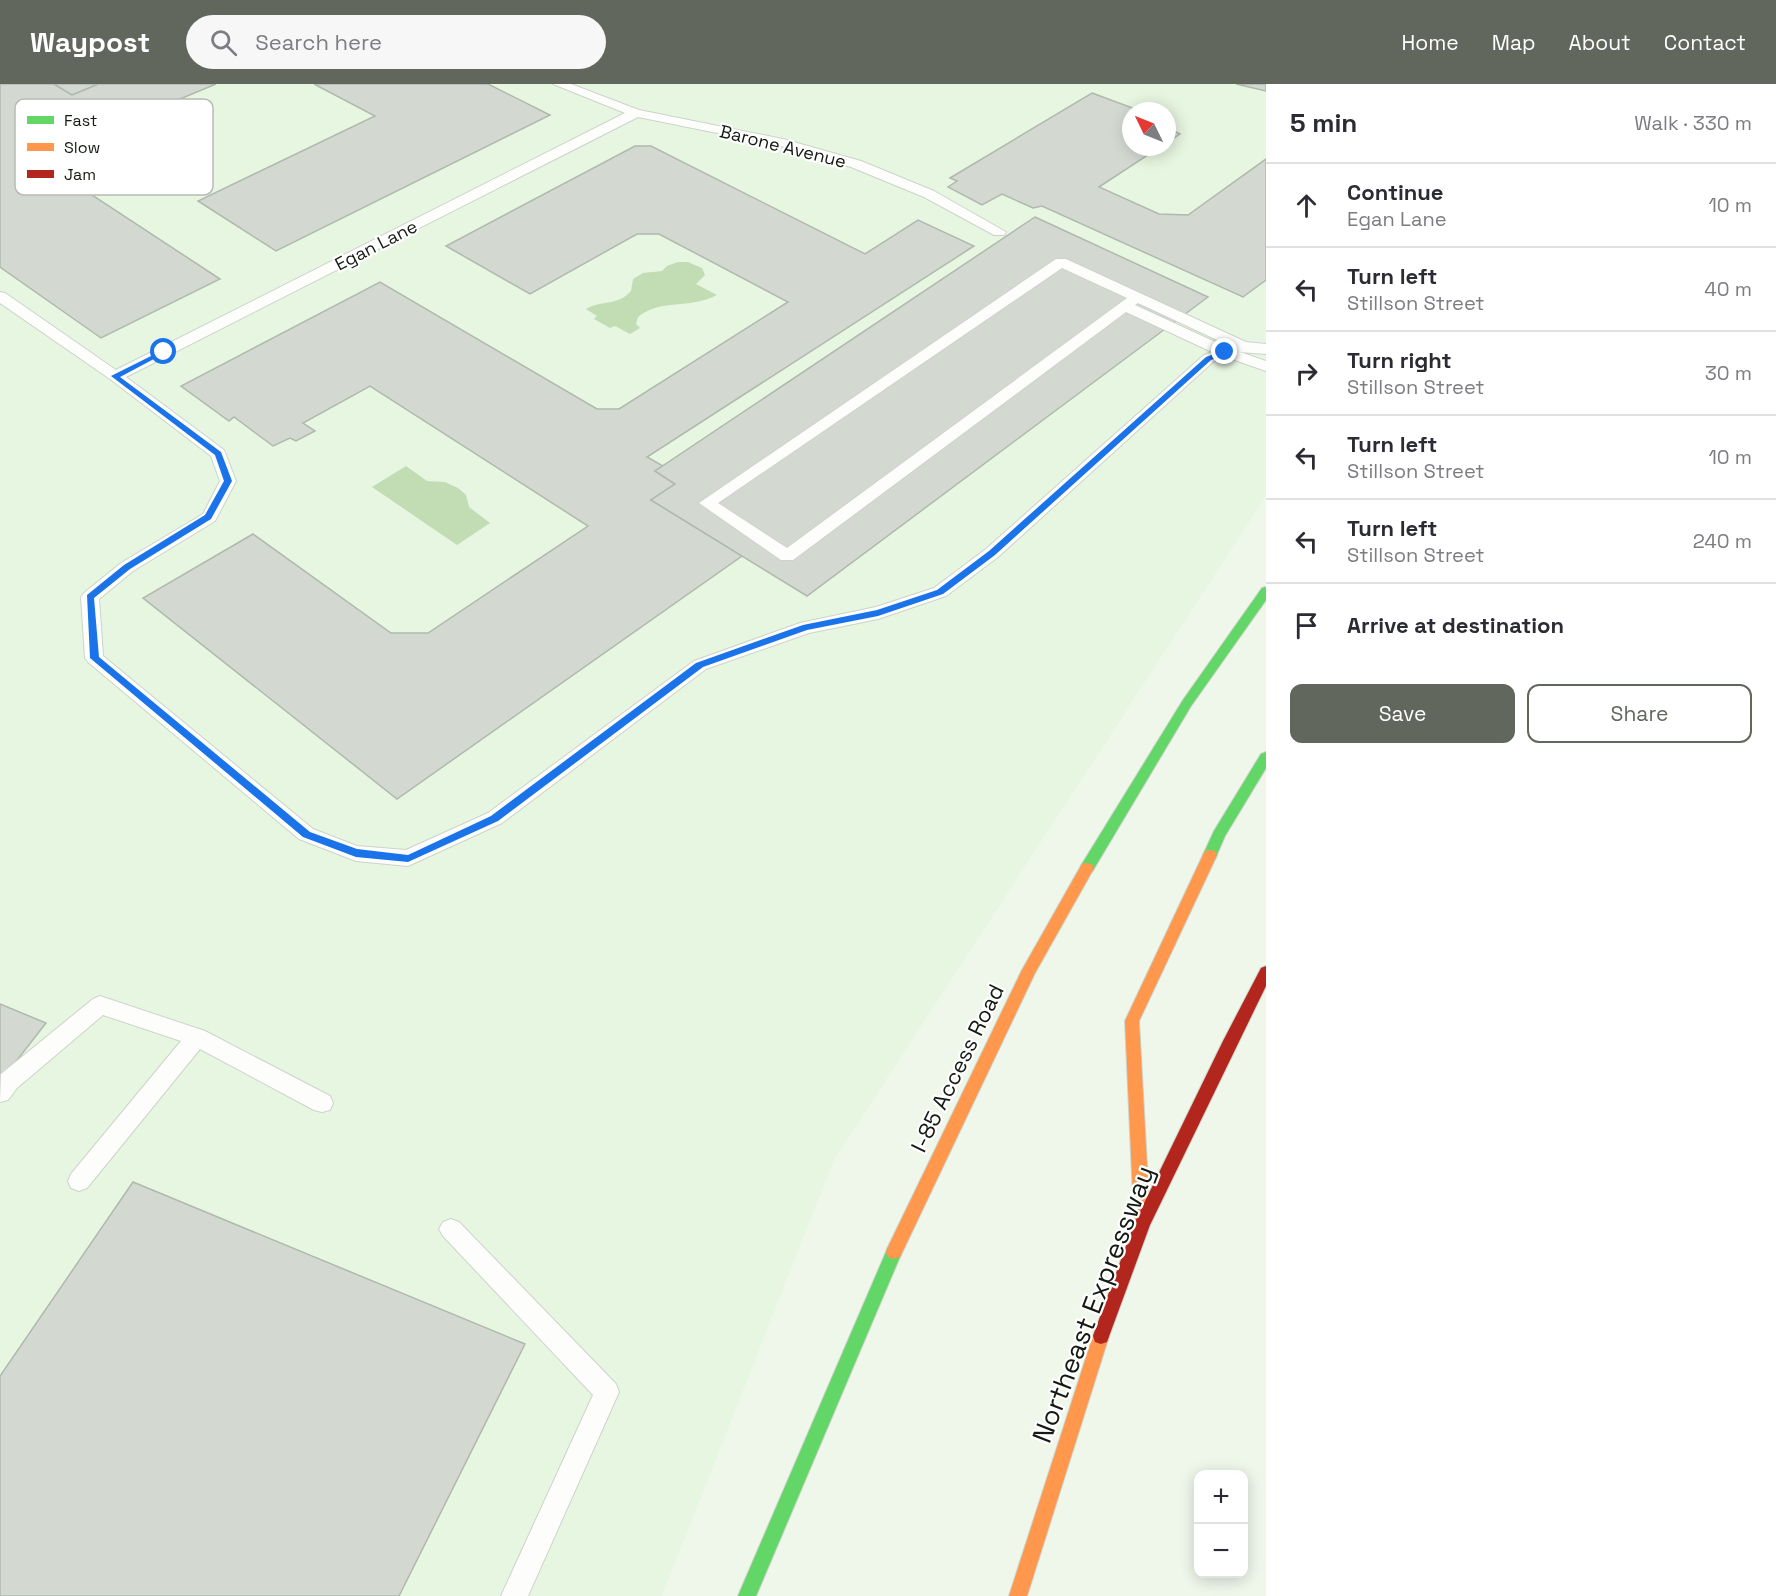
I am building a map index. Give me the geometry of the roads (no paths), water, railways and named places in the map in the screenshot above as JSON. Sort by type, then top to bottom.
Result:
[{"type":"main road","name":"I-85 Access Road","points":[[747,1596],[904,1225],[1029,970],[1108,831],[1187,703],[1266,591]]},
{"type":"main road","points":[[1142,1224],[1132,1022],[1219,835],[1266,757]]},
{"type":"main road","name":"Northeast Expressway","points":[[1018,1596],[1089,1372],[1142,1224],[1228,1045],[1266,972]]},
{"type":"lane","name":"Barone Avenue","points":[[559,84],[636,112],[783,142],[856,164],[928,194],[999,232]]},
{"type":"lane","name":"Egan Lane","points":[[115,376],[636,112]]},
{"type":"lane","points":[[1137,297],[787,556],[707,503],[1061,262],[1137,297],[1243,346],[1266,349]]},
{"type":"lane","points":[[0,296],[115,376],[218,454],[228,481],[208,517],[127,567],[90,597],[94,658],[306,834],[356,853],[408,858],[495,818],[700,665],[806,627],[878,613],[940,592],[992,553],[1209,358],[1243,346]]},
{"type":"lane","points":[[1124,306],[1225,352],[1266,366]]},
{"type":"lane","points":[[0,1093],[9,1081],[100,1005],[197,1036],[322,1103]]},
{"type":"lane","points":[[79,1181],[197,1036]]},
{"type":"lane","points":[[451,1229],[607,1392],[514,1596]]}]
